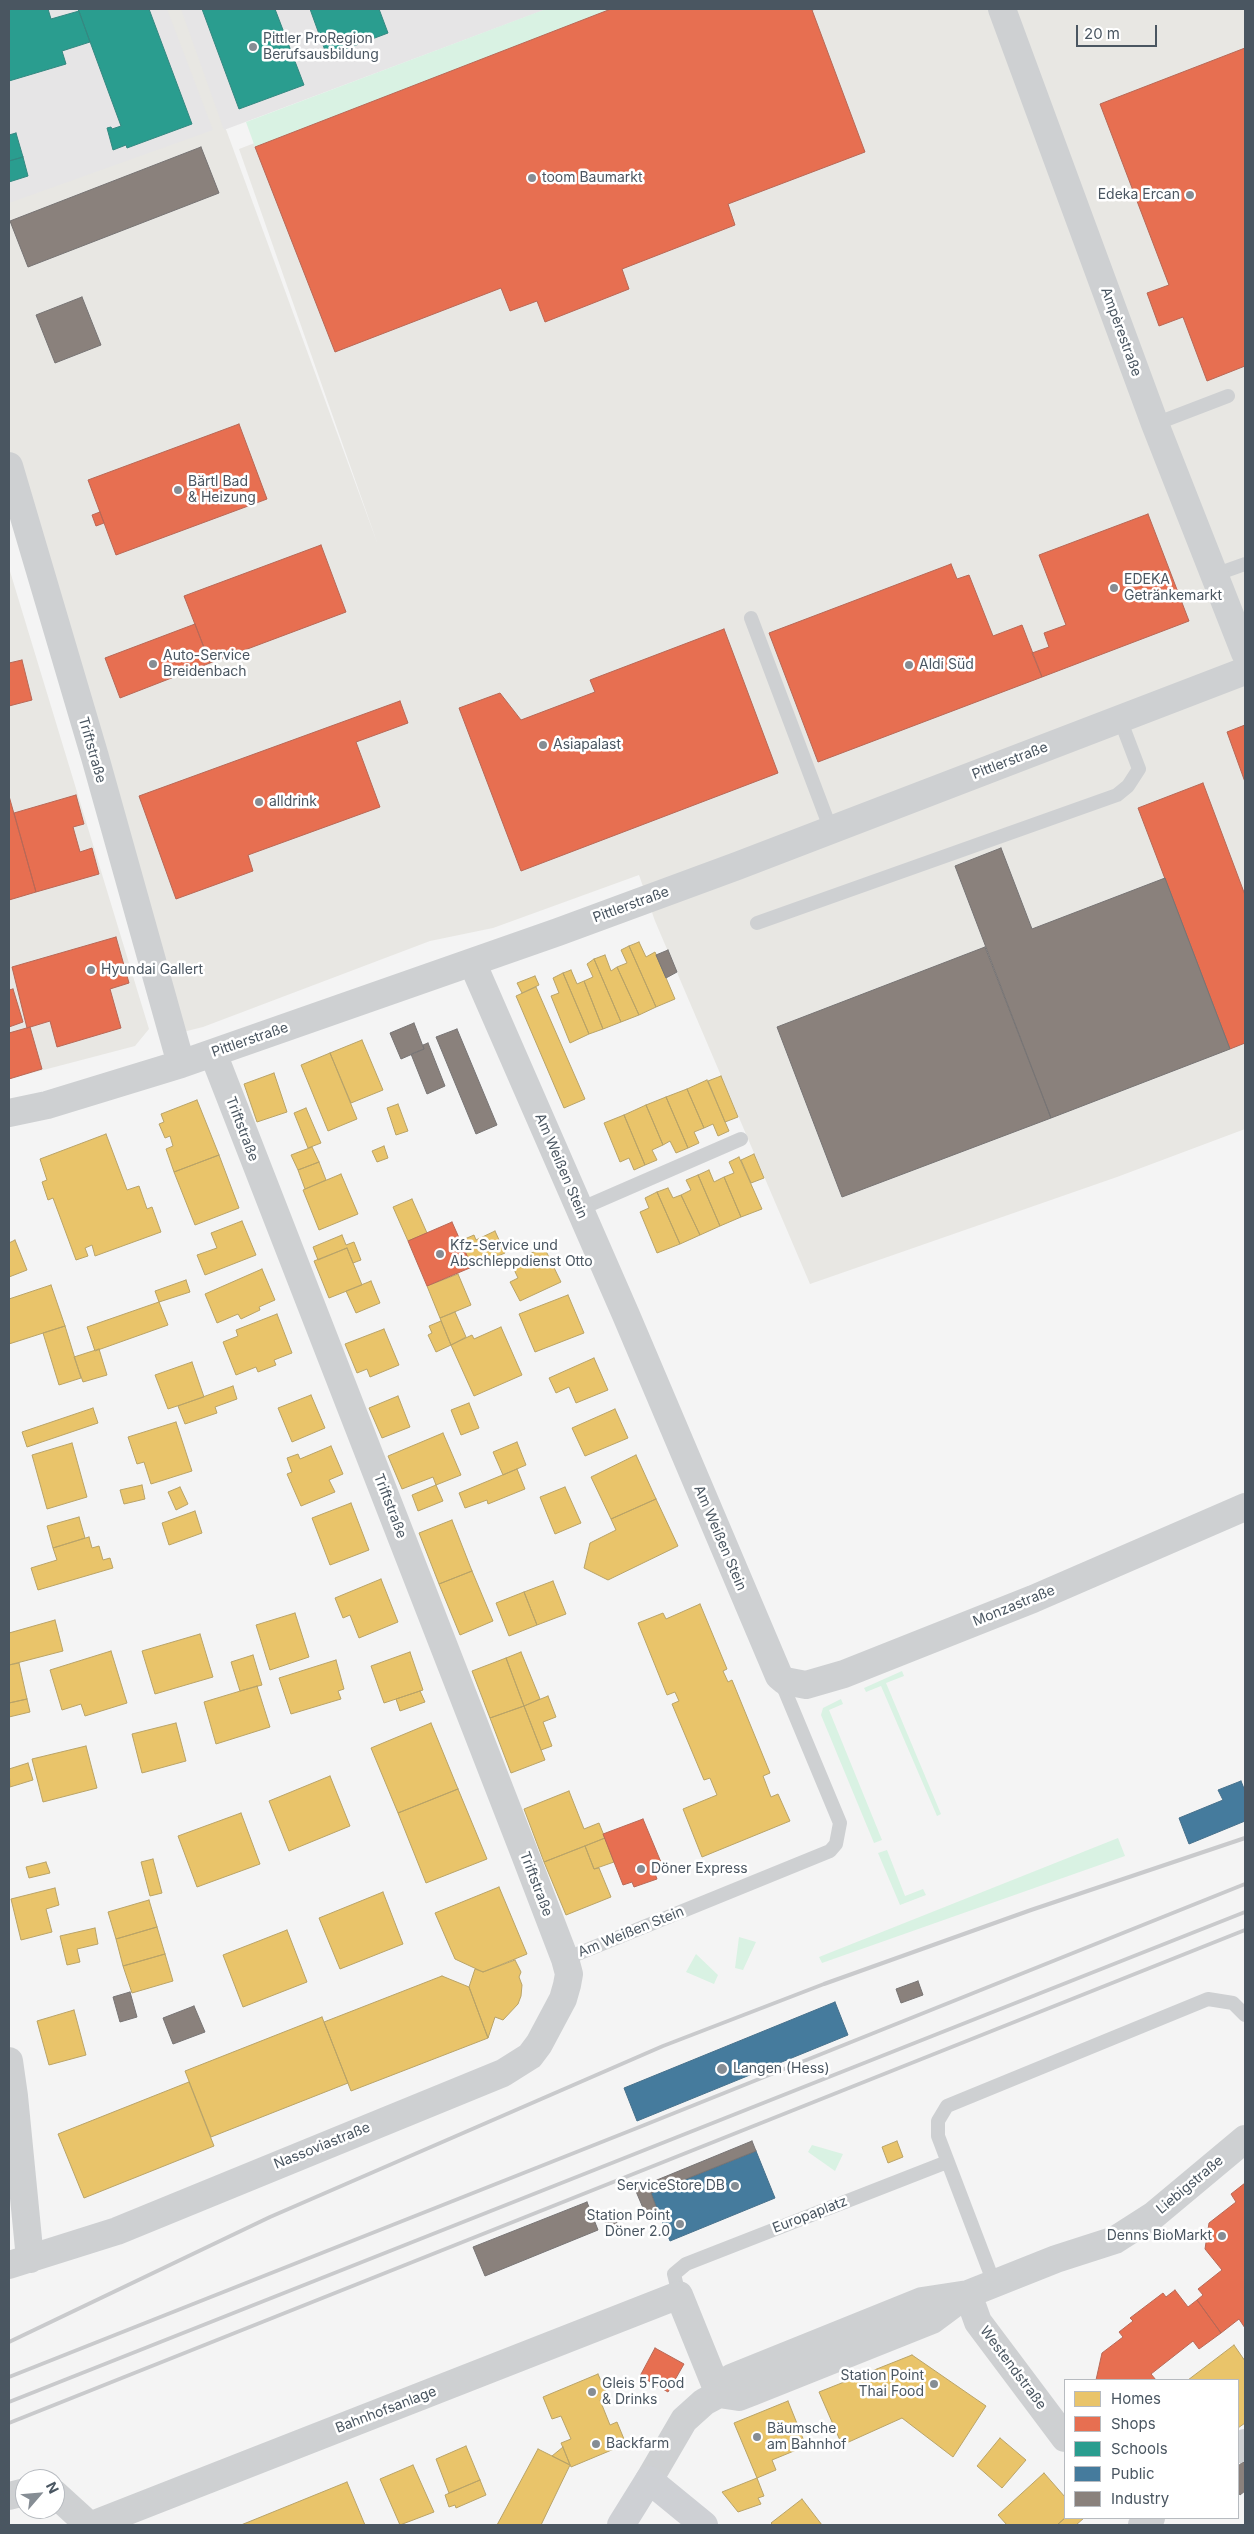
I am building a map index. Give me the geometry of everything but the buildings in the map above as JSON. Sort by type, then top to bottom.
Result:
[{"type":"street","name":"Ampèrestraße","points":[[1002,9],[1155,424],[1245,653]]},
{"type":"street","name":"Triftstraße","points":[[9,466],[15,513],[90,742],[181,1064]]},
{"type":"street","name":"Pittlerstraße","points":[[9,1114],[47,1105],[181,1064],[472,962],[831,830],[1245,671]]},
{"type":"street","name":"Am Weißen Stein","points":[[472,962],[779,1676]]},
{"type":"street","name":"Triftstraße","points":[[213,1053],[565,1959]]},
{"type":"street","name":"Monzastraße","points":[[779,1676],[785,1681],[806,1685],[844,1674],[1033,1599],[1245,1507]]},
{"type":"street","name":"Nassoviastraße","points":[[16,2263],[117,2231],[516,2066],[530,2056],[539,2044],[564,1999],[569,1974],[565,1959]]},
{"type":"street","points":[[9,2061],[15,2103],[16,2263]]},
{"type":"street","name":"Liebigstraße","points":[[968,2294],[1056,2259],[1115,2240],[1130,2232],[1154,2215],[1245,2139]]},
{"type":"street","points":[[622,2525],[684,2420],[704,2402],[719,2394],[732,2378],[922,2301],[968,2294]]},
{"type":"street","name":"Westendstraße","points":[[968,2294],[978,2322],[1064,2437]]},
{"type":"street","name":"Europaplatz","points":[[679,2295],[719,2394]]},
{"type":"street","name":"Bahnhofsanlage","points":[[91,2525],[679,2295]]},
{"type":"street","points":[[648,2480],[704,2525]]},
{"type":"street","points":[[65,2503],[91,2525]]},
{"type":"lane","points":[[1155,424],[1228,396]]},
{"type":"lane","points":[[1214,575],[1245,564]]},
{"type":"lane","points":[[751,618],[831,830]]},
{"type":"lane","points":[[757,923],[1117,795],[1128,786],[1139,769],[1120,719]]},
{"type":"lane","points":[[580,1210],[741,1139]]},
{"type":"lane","name":"Am Weißen Stein","points":[[565,1959],[830,1851],[836,1844],[840,1823],[779,1676]]},
{"type":"lane","points":[[994,2283],[938,2136],[938,2121],[947,2106],[1208,1999],[1233,2003],[1244,2011]]},
{"type":"lane","name":"Europaplatz","points":[[679,2295],[674,2274],[686,2264],[947,2162]]},
{"type":"shaded area","points":[[9,9],[182,9],[378,545],[239,149],[605,9],[1245,9],[1245,1129],[1117,1177],[810,1284],[655,921],[639,875],[493,928],[430,941],[203,1027],[171,1035],[9,466]]},
{"type":"shaded area","points":[[9,9],[167,9],[213,130],[9,203]]},
{"type":"shaded area","name":"Pittler ProRegion Berufsausbildung","points":[[181,9],[547,9],[224,130]]},
{"type":"shaded area","points":[[9,568],[149,1029],[135,1046],[9,1079]]},
{"type":"green space","points":[[546,9],[612,9],[255,147],[246,122]]},
{"type":"green space","points":[[902,1671],[904,1676],[886,1683],[941,1814],[937,1816],[881,1686],[866,1692],[864,1688]]},
{"type":"green space","points":[[841,1699],[843,1704],[829,1710],[882,1840],[874,1843],[821,1715],[823,1708]]},
{"type":"green space","points":[[1118,1838],[1125,1856],[822,1963],[819,1957]]},
{"type":"green space","points":[[887,1850],[905,1896],[923,1889],[926,1895],[900,1905],[878,1853]]},
{"type":"green space","points":[[739,1937],[756,1942],[743,1970],[735,1968]]},
{"type":"green space","points":[[696,1954],[718,1975],[714,1984],[686,1972]]},
{"type":"green space","points":[[812,2145],[843,2154],[835,2171],[808,2152]]},
{"type":"railway","points":[[9,2342],[270,2217],[663,2046],[824,1984],[1031,1910],[1245,1838]]},
{"type":"railway","points":[[9,2377],[1245,1884]]},
{"type":"railway","points":[[9,2402],[1245,1912]]},
{"type":"railway","points":[[9,2423],[1245,1930]]},
{"type":"place","name":"Pittler ProRegion Berufsausbildung","points":[[253,47]]},
{"type":"place","name":"toom Baumarkt","points":[[532,178]]},
{"type":"place","name":"Edeka Ercan","points":[[1190,195]]},
{"type":"place","name":"Bärtl Bad & Heizung","points":[[178,490]]},
{"type":"place","name":"EDEKA Getränkemarkt","points":[[1114,588]]},
{"type":"place","name":"Auto-Service Breidenbach","points":[[153,664]]},
{"type":"place","name":"Aldi Süd","points":[[909,665]]},
{"type":"place","name":"Asiapalast","points":[[543,745]]},
{"type":"place","name":"alldrink","points":[[259,802]]},
{"type":"place","name":"Hyundai Gallert","points":[[91,970]]},
{"type":"place","name":"Kfz-Service und Abschleppdienst Otto","points":[[440,1254]]},
{"type":"place","name":"Döner Express","points":[[641,1869]]},
{"type":"place","name":"Langen (Hess)","points":[[722,2069]]},
{"type":"place","name":"ServiceStore DB","points":[[735,2186]]},
{"type":"place","name":"Station Point Döner 2.0","points":[[680,2224]]},
{"type":"place","name":"Denns BioMarkt","points":[[1222,2236]]},
{"type":"place","name":"Station Point Thai Food","points":[[934,2384]]},
{"type":"place","name":"Gleis 5 Food & Drinks","points":[[592,2392]]},
{"type":"place","name":"Bäumsche am Bahnhof","points":[[757,2437]]},
{"type":"place","name":"Backfarm","points":[[596,2444]]}]
